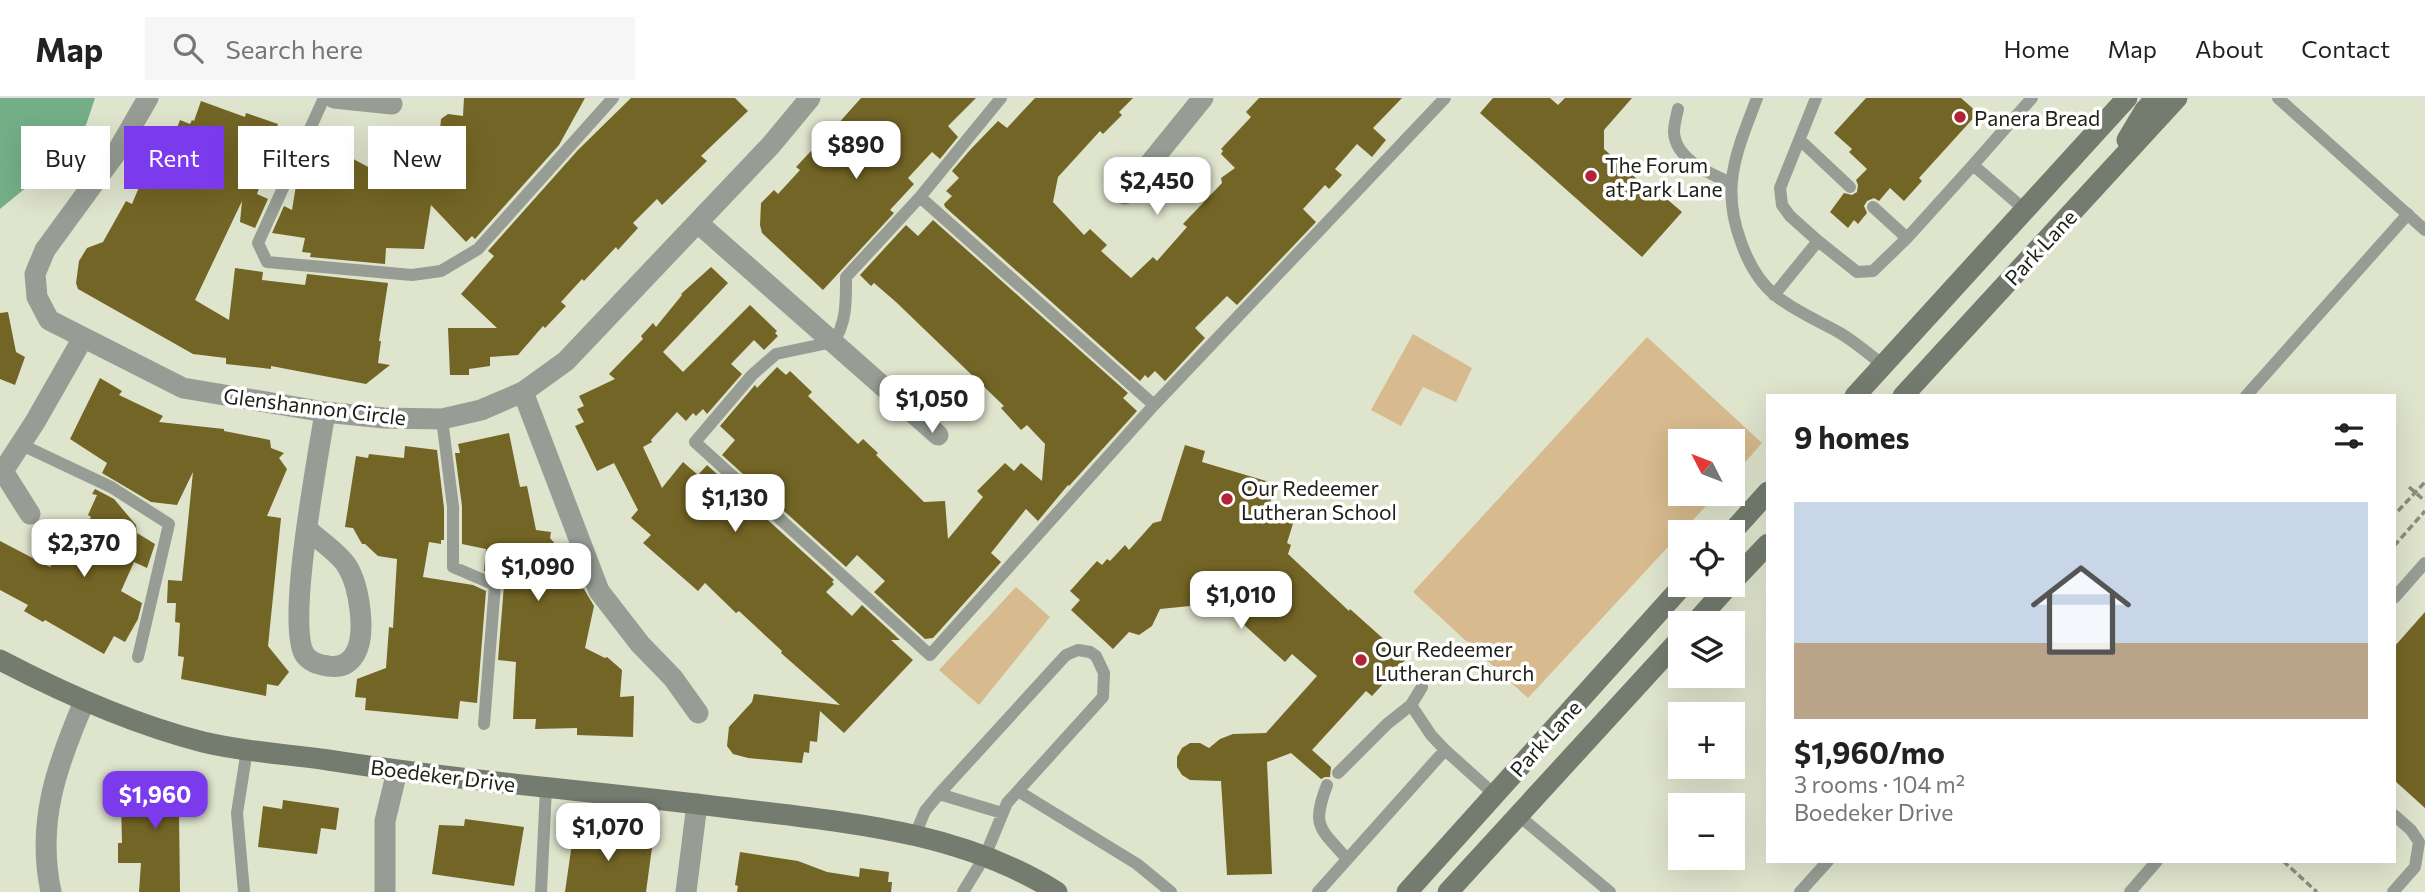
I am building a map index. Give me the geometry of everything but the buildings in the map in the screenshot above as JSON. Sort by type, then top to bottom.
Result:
[{"type":"main road","name":"Park Lane","points":[[1857,394],[2127,98]]},
{"type":"main road","points":[[2125,155],[2125,144],[2145,110],[2156,98]]},
{"type":"main road","name":"Park Lane","points":[[1911,393],[2177,98]]},
{"type":"main road","points":[[1883,365],[1911,393]]},
{"type":"main road","points":[[1743,520],[1766,494]]},
{"type":"main road","points":[[1745,568],[1766,546]]},
{"type":"main road","name":"Park Lane","points":[[1407,892],[1672,597]]},
{"type":"main road","points":[[1706,611],[1718,597]]},
{"type":"main road","name":"Park Lane","points":[[1448,892],[1668,652]]},
{"type":"main road","name":"Boedeker Drive","points":[[0,660],[84,702],[203,742],[397,771],[853,824],[951,844],[1007,866],[1056,892]]},
{"type":"main road","points":[[1494,794],[1518,815]]},
{"type":"street","name":"Glenshannon Circle","points":[[148,98],[118,150],[45,250],[35,274],[37,297],[49,320],[183,388],[325,412],[384,418],[442,419],[481,410],[523,392],[566,362],[771,145],[810,98]]},
{"type":"street","points":[[334,98],[392,104]]},
{"type":"street","points":[[1125,194],[1196,100]]},
{"type":"street","points":[[698,223],[938,435]]},
{"type":"street","points":[[30,514],[2,471],[83,338]]},
{"type":"street","points":[[523,392],[599,591],[640,644],[673,678],[698,713]]},
{"type":"street","points":[[308,530],[345,564],[357,590],[362,631],[356,653],[346,664],[335,667],[313,662],[305,655],[299,641],[298,593],[325,412]]},
{"type":"street","points":[[51,892],[46,870],[47,807],[63,754],[84,702]]},
{"type":"street","points":[[386,892],[385,821],[397,771]]},
{"type":"street","points":[[686,892],[697,804]]},
{"type":"lane","points":[[324,98],[258,243],[267,262],[412,275],[442,271],[478,249],[609,103],[593,98]]},
{"type":"lane","points":[[1001,98],[920,197],[846,277],[848,293],[840,333],[833,342],[776,354],[752,375],[695,442],[930,655],[1154,405],[1445,98]]},
{"type":"lane","points":[[1757,98],[1738,149],[1731,183],[1730,203],[1735,227],[1745,253],[1758,277],[1774,295],[1844,335],[1883,365]]},
{"type":"lane","points":[[1816,98],[1780,188],[1782,205],[1790,216],[1857,272],[1873,271],[1907,238],[2032,98]]},
{"type":"lane","points":[[2278,98],[2425,230]]},
{"type":"lane","points":[[1678,109],[1674,135],[1685,155],[1705,172],[1731,183]]},
{"type":"lane","points":[[1801,141],[1850,187]]},
{"type":"lane","points":[[1973,165],[2024,209]]},
{"type":"lane","points":[[920,197],[1154,405]]},
{"type":"lane","points":[[1873,207],[1907,238]]},
{"type":"lane","points":[[2248,394],[2408,214]]},
{"type":"lane","points":[[1774,295],[1818,241]]},
{"type":"lane","points":[[442,419],[453,507],[453,567],[495,585],[484,724]]},
{"type":"lane","points":[[20,444],[111,487],[169,524],[138,657]]},
{"type":"lane","points":[[2396,596],[2425,563]]},
{"type":"lane","points":[[915,835],[925,811],[939,794],[1066,655],[1078,650],[1096,656],[1104,673],[1103,697],[1007,803],[985,856],[963,892]]},
{"type":"lane","points":[[1338,773],[1387,723],[1411,705],[1422,687]]},
{"type":"lane","points":[[1411,705],[1431,735],[1494,794]]},
{"type":"lane","points":[[244,892],[237,813],[247,750]]},
{"type":"lane","points":[[1318,892],[1445,750]]},
{"type":"lane","points":[[1327,785],[1317,810],[1321,829],[1348,859]]},
{"type":"lane","points":[[541,892],[546,788]]},
{"type":"lane","points":[[1018,791],[1136,864],[1171,892]]},
{"type":"lane","points":[[939,794],[1002,813]]},
{"type":"lane","points":[[1518,815],[1610,892]]},
{"type":"lane","points":[[2393,892],[2415,867],[2419,842],[2411,830],[2396,817]]},
{"type":"lane","points":[[1800,892],[1826,863]]},
{"type":"lane","points":[[2133,891],[2155,863]]},
{"type":"path","points":[[2398,511],[2425,482]]},
{"type":"path","points":[[2409,487],[2425,501]]},
{"type":"path","points":[[2396,543],[2425,512]]},
{"type":"path","points":[[2285,863],[2317,892]]},
{"type":"shaded area","points":[[0,98],[95,98],[85,126],[21,126],[21,189],[24,189],[0,209]]},
{"type":"shaded area","points":[[1413,334],[1472,368],[1456,402],[1423,387],[1401,426],[1371,410]]},
{"type":"shaded area","points":[[1647,337],[1762,443],[1745,462],[1745,429],[1668,429],[1668,506],[1706,506],[1693,520],[1668,520],[1668,547],[1528,698],[1413,592]]},
{"type":"shaded area","points":[[1016,587],[1050,617],[979,705],[939,670]]},
{"type":"place","name":"Panera Bread","points":[[1960,117]]},
{"type":"place","name":"The Forum at Park Lane","points":[[1591,176]]},
{"type":"place","name":"Our Redeemer Lutheran School","points":[[1227,499]]},
{"type":"place","name":"Our Redeemer Lutheran Church","points":[[1361,660]]}]
